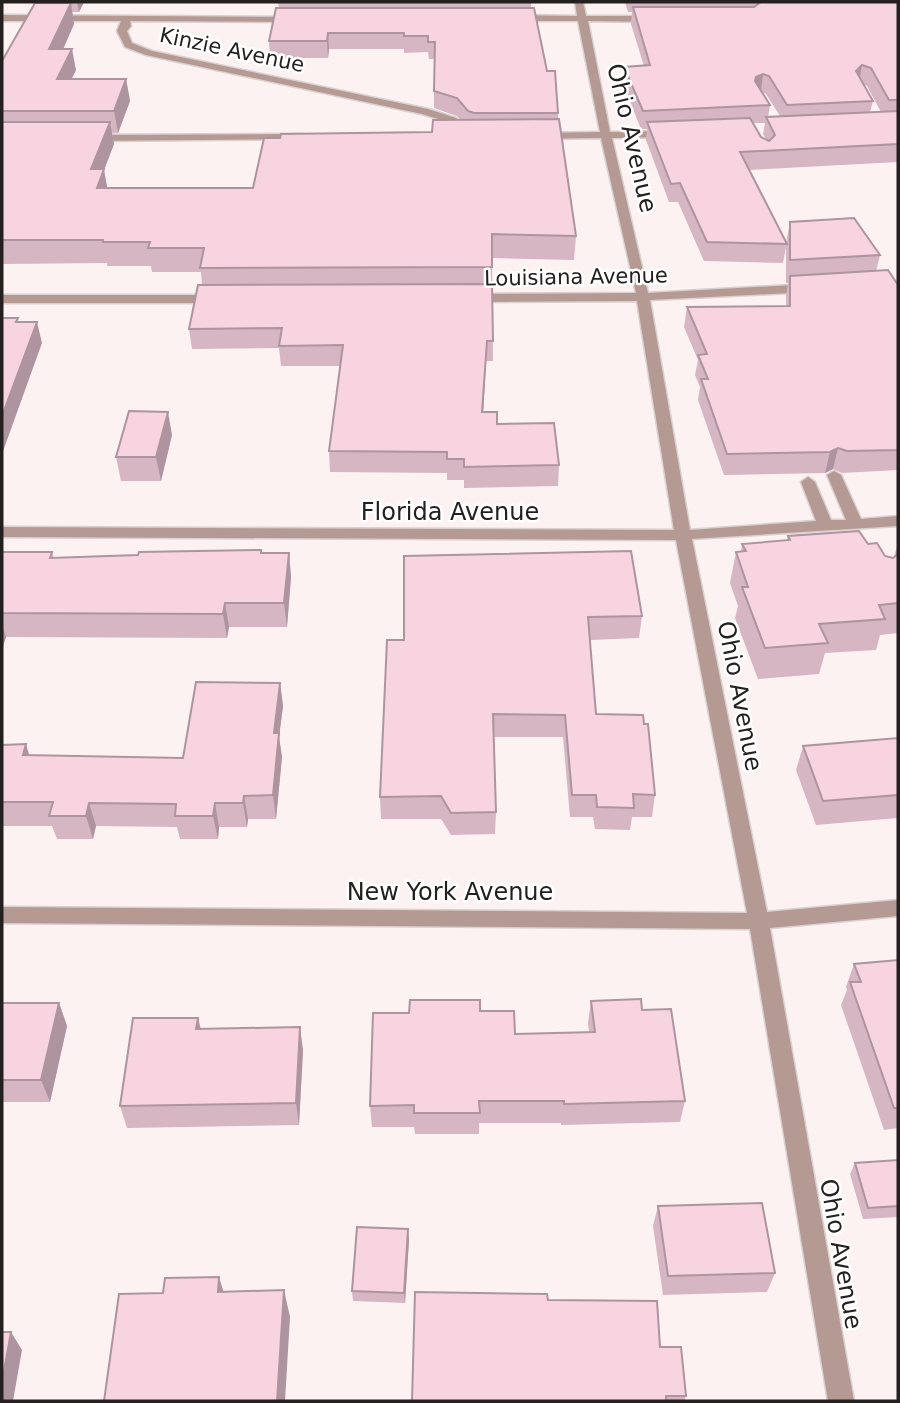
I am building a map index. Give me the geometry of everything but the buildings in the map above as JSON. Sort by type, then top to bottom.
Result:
[{"type":"street","points":[[498,18],[580,10],[670,18]]},
{"type":"street","name":"Ohio Avenue","points":[[580,10],[643,297],[683,535],[759,921],[841,1401]]},
{"type":"street","points":[[2,18],[304,19]]},
{"type":"street","name":"Kinzie Avenue","points":[[125,19],[126,26],[122,32],[128,45],[149,53],[424,111],[452,120],[462,133],[470,136]]},
{"type":"street","points":[[524,136],[686,133]]},
{"type":"street","points":[[442,136],[484,136]]},
{"type":"street","points":[[71,138],[318,137]]},
{"type":"street","name":"Louisiana Avenue","points":[[462,298],[643,297],[818,287]]},
{"type":"street","points":[[2,299],[239,299]]},
{"type":"street","points":[[834,475],[854,528]]},
{"type":"street","points":[[808,482],[826,526]]},
{"type":"street","name":"Florida Avenue","points":[[2,532],[683,535],[826,526],[854,528],[898,521]]},
{"type":"street","name":"New York Avenue","points":[[2,915],[759,921],[898,908]]}]
